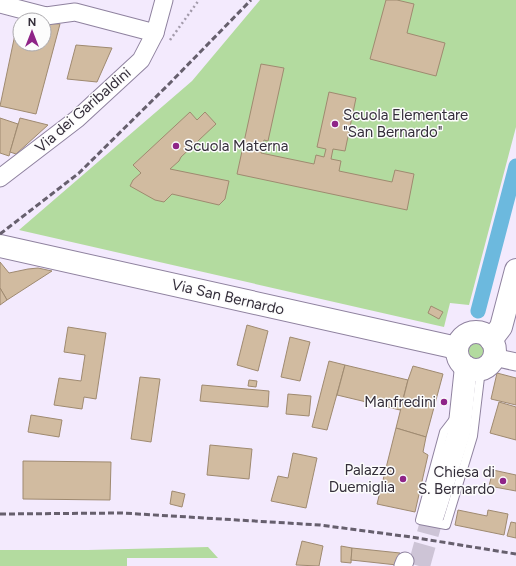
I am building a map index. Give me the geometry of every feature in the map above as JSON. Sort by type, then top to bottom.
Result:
[{"type":"street","name":"Via dei Garibaldini","points":[[0,178],[77,119],[141,60],[156,33],[164,0]]},
{"type":"street","points":[[2,7],[46,16],[75,12],[156,33]]},
{"type":"street","name":"Via San Bernardo","points":[[0,246],[457,348]]},
{"type":"street","points":[[434,515],[459,433],[461,411],[483,358],[501,327],[516,270]]},
{"type":"street","points":[[483,358],[480,333],[468,334],[459,342],[457,348],[458,359],[483,358],[516,362]]},
{"type":"lane","points":[[461,411],[444,432],[420,520],[446,525],[474,436],[483,358]]},
{"type":"green space","points":[[260,0],[516,0],[516,127],[469,305],[450,303],[444,327],[19,230],[192,81]]},
{"type":"green space","points":[[476,341],[483,344],[486,351],[483,358],[476,361],[469,358],[466,351],[469,344]]},
{"type":"green space","points":[[208,547],[218,558],[127,558],[127,566],[0,566],[0,550],[88,550]]},
{"type":"building","points":[[386,0],[397,0],[414,4],[407,33],[445,43],[436,76],[370,59]]},
{"type":"building","points":[[52,24],[60,24],[36,114],[0,106],[12,49],[12,52],[52,52]]},
{"type":"building","points":[[76,45],[112,48],[97,82],[67,79]]},
{"type":"building","name":"Scuola Elementare \"San Bernardo\"","points":[[261,64],[284,68],[268,141],[264,140],[261,153],[314,164],[316,155],[324,157],[326,149],[317,147],[329,92],[356,98],[345,151],[333,149],[331,159],[341,161],[339,171],[392,182],[395,170],[414,174],[407,210],[237,174]]},
{"type":"building","name":"Scuola Materna","points":[[190,112],[197,120],[205,112],[216,124],[170,169],[229,181],[225,199],[219,205],[172,194],[164,202],[155,200],[130,186],[133,180],[141,173],[133,165]]},
{"type":"building","points":[[0,118],[18,124],[9,156],[0,153]]},
{"type":"building","points":[[20,118],[48,125],[16,154],[10,152]]},
{"type":"building","points":[[0,262],[9,273],[38,268],[52,271],[7,300],[0,288]]},
{"type":"building","points":[[0,288],[7,300],[0,305]]},
{"type":"building","points":[[431,306],[443,312],[439,319],[428,313]]},
{"type":"building","points":[[247,325],[268,331],[258,371],[237,365]]},
{"type":"building","points":[[68,327],[106,333],[96,399],[84,397],[82,409],[54,405],[59,378],[81,381],[85,355],[64,352]]},
{"type":"building","points":[[290,337],[310,342],[300,381],[281,377]]},
{"type":"building","points":[[329,361],[345,365],[327,430],[312,427]]},
{"type":"building","points":[[345,365],[408,380],[400,410],[337,395]]},
{"type":"building","points":[[413,366],[443,374],[426,437],[396,428]]},
{"type":"building","points":[[497,373],[516,378],[516,405],[491,399]]},
{"type":"building","points":[[140,377],[160,379],[151,442],[131,439]]},
{"type":"building","points":[[249,380],[257,381],[256,387],[248,386]]},
{"type":"building","points":[[202,385],[269,391],[268,407],[200,401]]},
{"type":"building","points":[[288,394],[311,396],[309,416],[286,414]]},
{"type":"building","points":[[499,402],[516,407],[516,440],[490,433]]},
{"type":"building","points":[[31,415],[62,420],[59,437],[28,432]]},
{"type":"building","name":"Palazzo Duemiglia","points":[[396,428],[426,437],[423,452],[428,455],[415,512],[377,504]]},
{"type":"building","points":[[210,445],[252,449],[249,479],[207,475]]},
{"type":"building","points":[[293,453],[317,458],[306,508],[271,501],[278,476],[288,478]]},
{"type":"building","points":[[23,461],[111,462],[110,500],[23,499]]},
{"type":"building","name":"Chiesa di S. Bernardo","points":[[493,470],[516,475],[516,491],[489,486]]},
{"type":"building","points":[[172,491],[185,494],[182,507],[170,504]]},
{"type":"building","points":[[458,510],[487,516],[488,510],[508,514],[504,535],[455,525]]},
{"type":"building","points":[[511,522],[516,523],[516,538],[507,536]]},
{"type":"building","points":[[302,541],[323,546],[319,566],[296,565]]},
{"type":"building","points":[[341,546],[352,548],[351,563],[341,562]]},
{"type":"building","points":[[352,548],[400,553],[397,565],[351,560]]},
{"type":"waterway","points":[[478,311],[516,166]]},
{"type":"tunnel","points":[[419,566],[433,515]]},
{"type":"railway","points":[[0,234],[79,173],[251,0]]},
{"type":"railway","points":[[0,514],[122,513],[320,525],[411,537],[516,554]]},
{"type":"place","name":"Scuola Elementare \"San Bernardo\"","points":[[335,124]]},
{"type":"place","name":"Scuola Materna","points":[[176,146]]},
{"type":"place","name":"Manfredini","points":[[444,402]]},
{"type":"place","name":"Palazzo Duemiglia","points":[[403,479]]},
{"type":"place","name":"Chiesa di S. Bernardo","points":[[503,481]]}]
